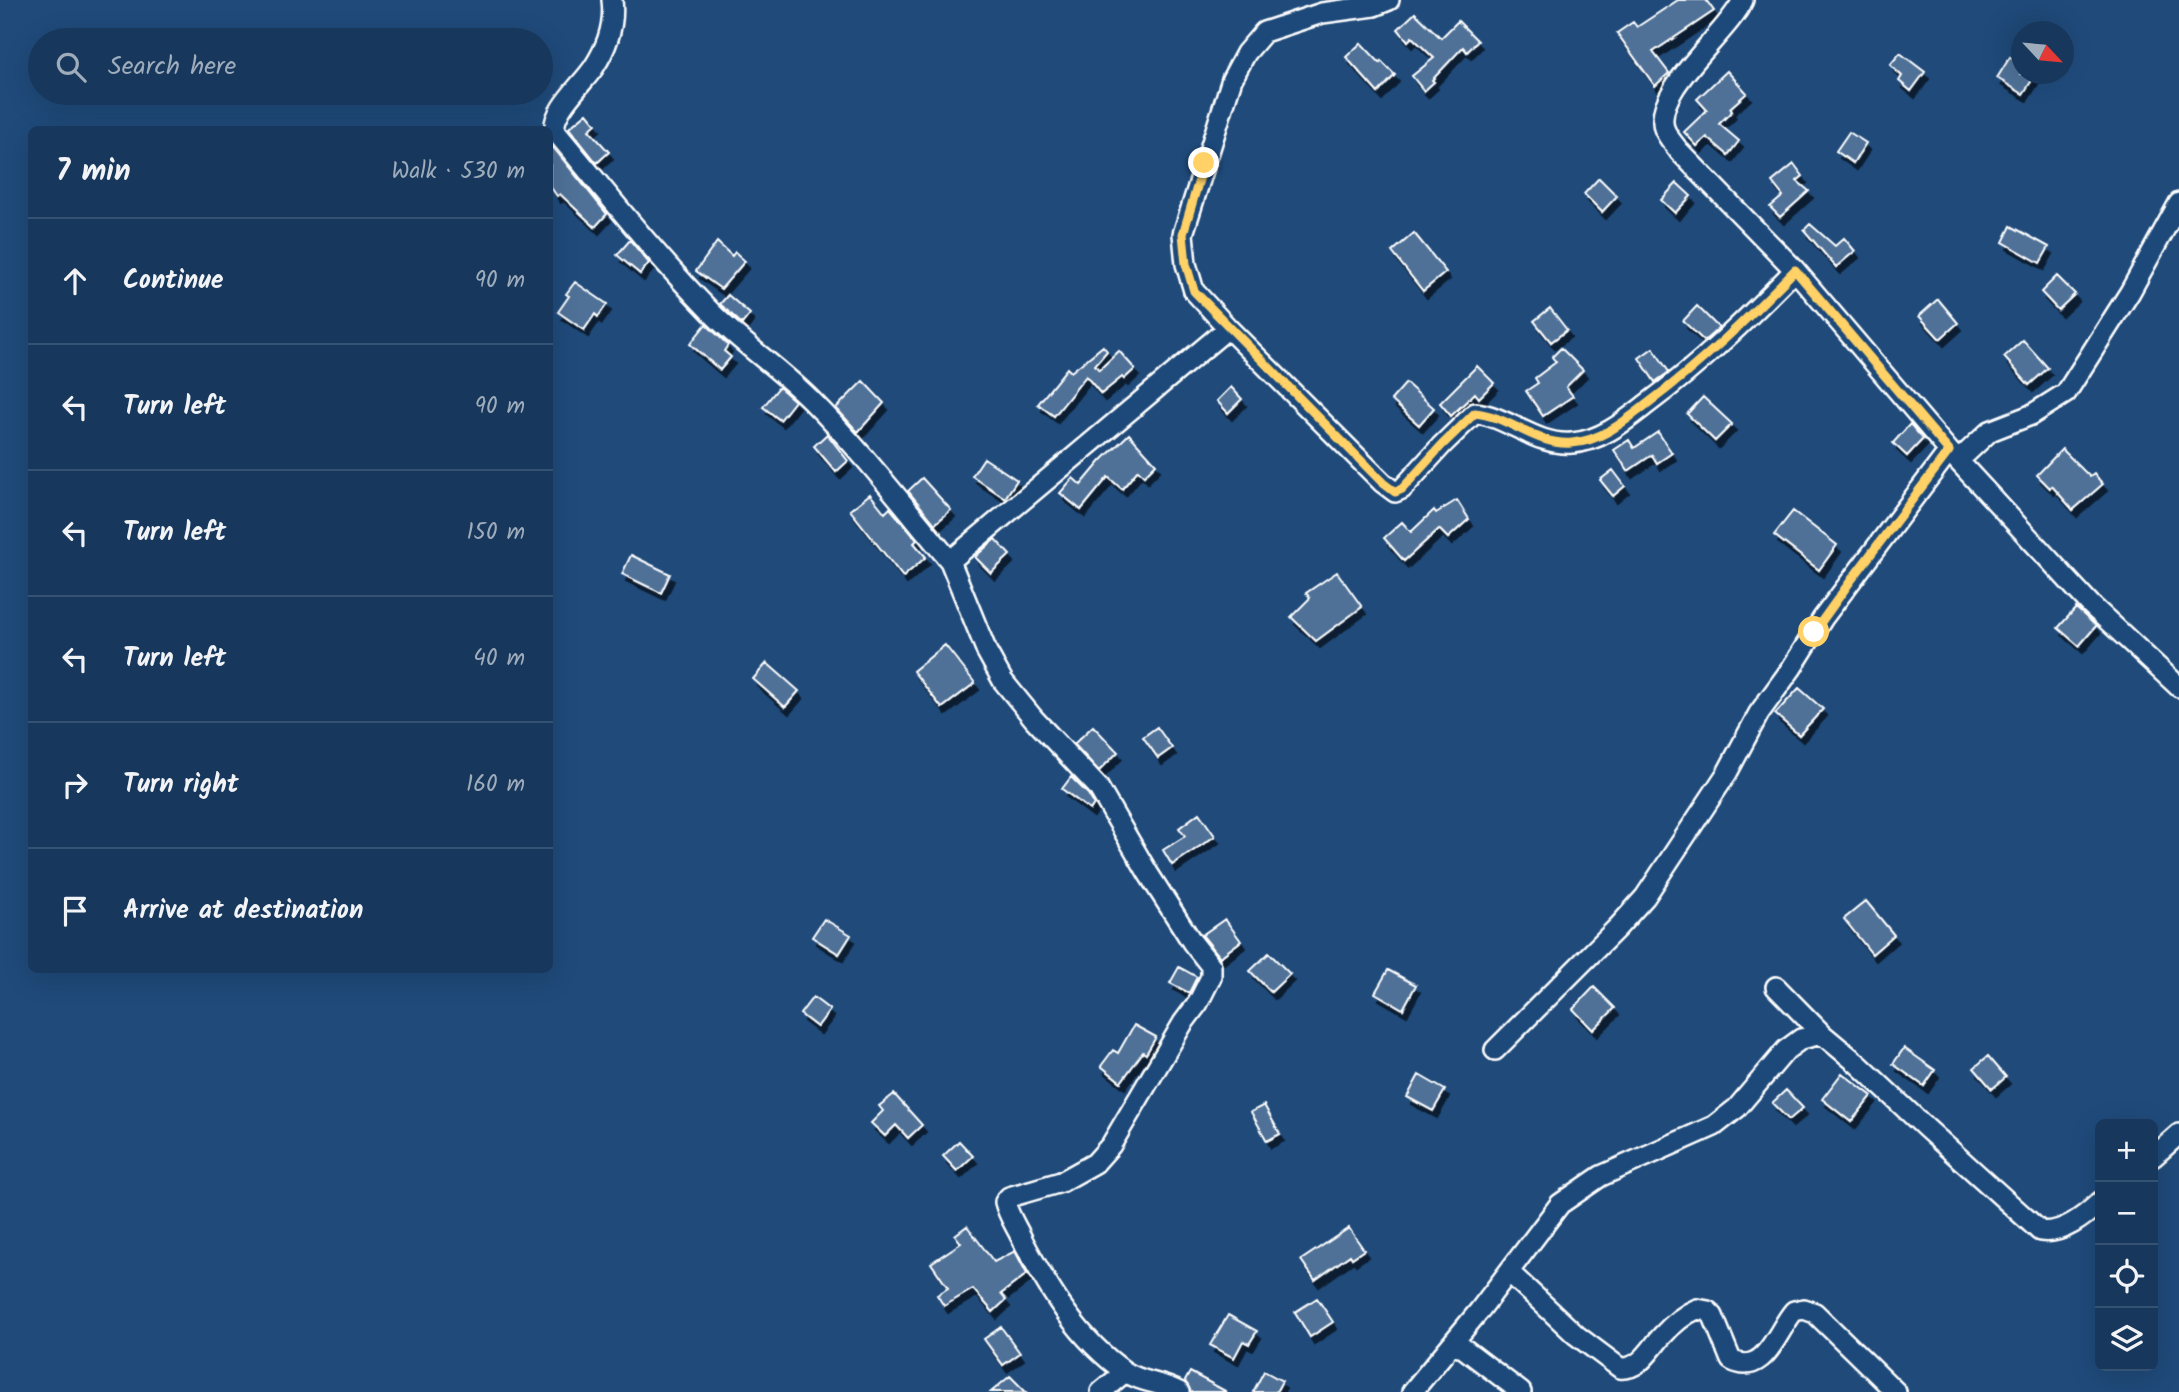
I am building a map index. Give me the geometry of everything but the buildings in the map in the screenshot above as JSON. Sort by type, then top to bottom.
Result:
[{"type":"street","points":[[612,0],[614,18],[602,54],[561,109],[554,124],[555,131],[697,297],[726,326],[783,372],[822,411],[950,561],[987,652],[1003,681],[1034,719],[1098,787],[1148,873],[1211,967],[1211,977],[1198,1003],[1183,1023],[1111,1145],[1095,1163],[1062,1182],[1009,1198],[1005,1202],[1048,1289],[1086,1338],[1125,1372],[1179,1392]]},
{"type":"street","points":[[1389,0],[1374,6],[1322,13],[1264,32],[1246,53],[1232,79],[1183,234],[1186,264],[1194,291],[1228,328],[1395,492],[1402,489],[1475,413],[1542,440],[1557,443],[1573,443],[1607,433],[1676,382],[1733,334],[1795,270]]},
{"type":"street","points":[[1743,0],[1727,26],[1679,81],[1666,107],[1664,128],[1679,151],[1795,270],[1954,456],[2091,605],[2179,687]]},
{"type":"street","points":[[1495,1050],[1618,927],[1644,897],[1727,773],[1759,713],[1823,618],[1954,456],[1990,431],[2031,415],[2066,393],[2130,292],[2179,203]]},
{"type":"street","points":[[950,561],[1228,328]]},
{"type":"street","points":[[1776,986],[1822,1034],[2040,1231],[2050,1232],[2063,1228],[2095,1206]]},
{"type":"street","points":[[1412,1392],[1560,1204],[1601,1176],[1714,1126],[1737,1108],[1786,1050],[1801,1039],[1822,1034]]},
{"type":"street","points":[[2158,1153],[2179,1134]]},
{"type":"street","points":[[1509,1272],[1576,1335],[1620,1368],[1636,1365],[1664,1333],[1697,1309],[1708,1311],[1713,1316],[1731,1360],[1738,1363],[1754,1362],[1767,1354],[1794,1311],[1804,1309],[1815,1313],[1896,1392]]},
{"type":"street","points":[[1454,1341],[1521,1392]]},
{"type":"street","points":[[1101,1392],[1125,1372]]},
{"type":"route","points":[[1204,163],[1183,234],[1186,264],[1194,291],[1391,491],[1395,492],[1401,491],[1475,413],[1542,440],[1557,443],[1573,443],[1607,433],[1676,382],[1733,334],[1795,270],[1949,451],[1814,632]]}]
